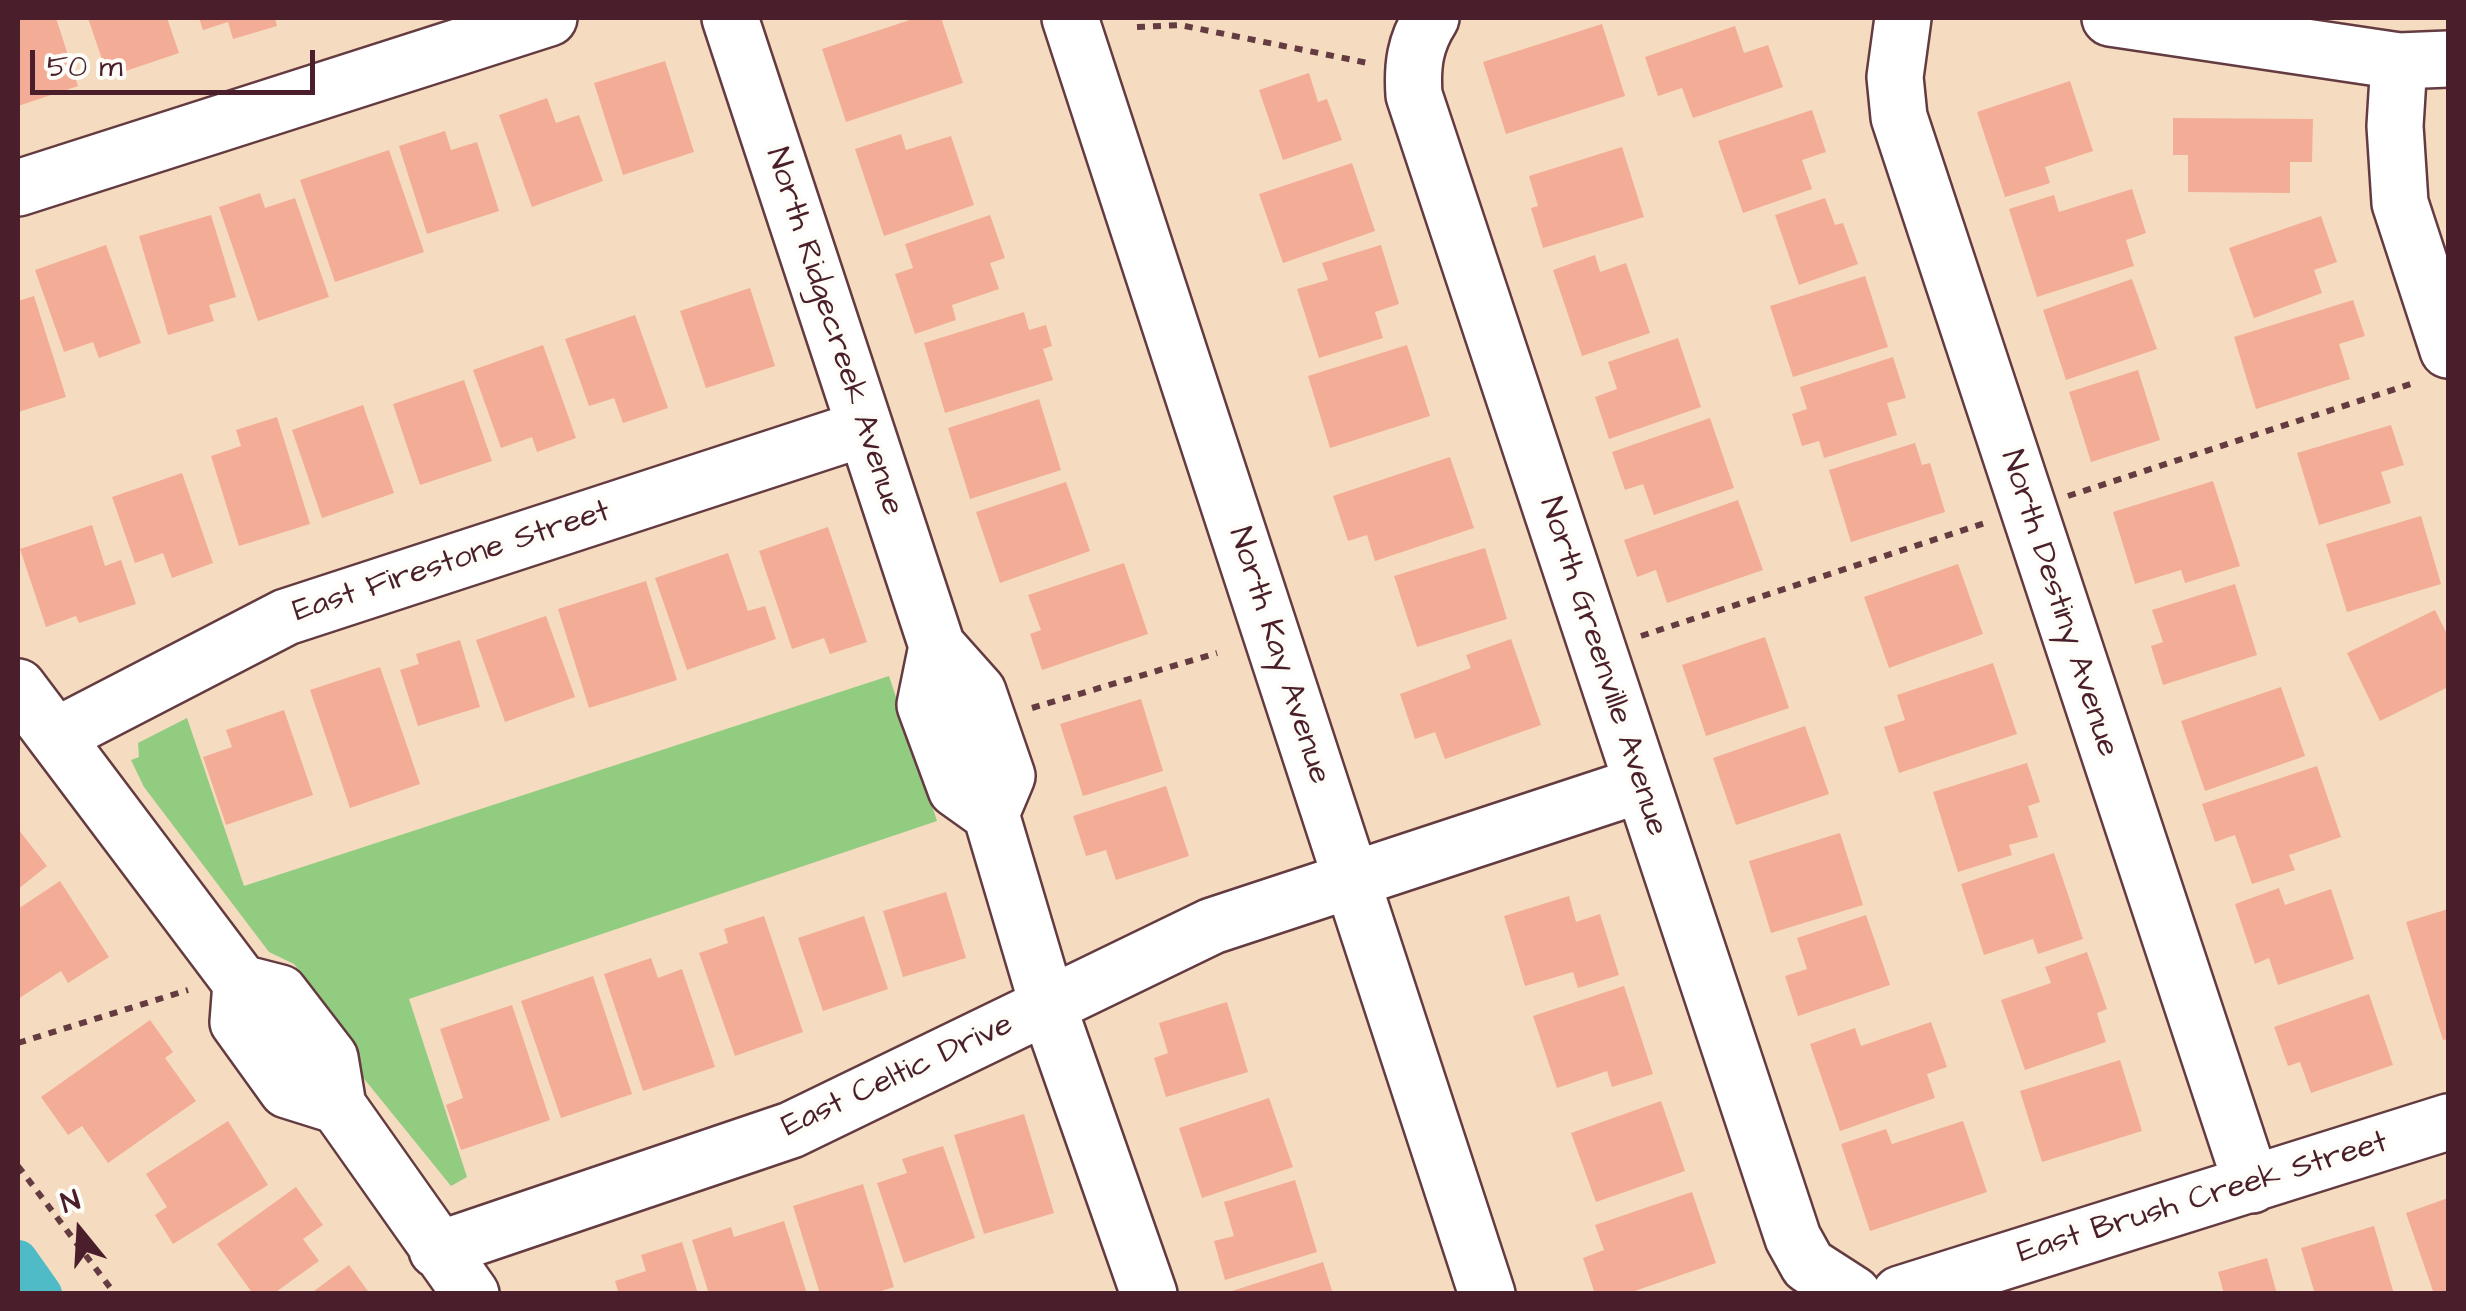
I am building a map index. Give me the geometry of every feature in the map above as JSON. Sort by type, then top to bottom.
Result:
[{"type":"street","points":[[18,188],[549,18]]},
{"type":"street","name":"North Ridgecreek Avenue","points":[[730,18],[937,646],[978,692],[1007,776],[992,814]]},
{"type":"street","name":"North Kay Avenue","points":[[1070,18],[1274,635],[1348,880],[1488,1294]]},
{"type":"street","name":"North Destiny Avenue","points":[[1903,18],[1895,77],[1898,117],[2252,1185]]},
{"type":"street","points":[[2110,18],[2424,60],[2395,126],[2400,203],[2435,365]]},
{"type":"street","name":"North Greenville Avenue","points":[[1408,40],[1414,95],[1793,1238],[1808,1264],[1842,1288]]},
{"type":"street","name":"East Firestone Street","points":[[56,736],[286,616],[865,428]]},
{"type":"street","points":[[937,646],[924,706],[956,789],[992,814],[1048,1006],[1149,1294]]},
{"type":"street","points":[[18,687],[56,736],[220,985],[280,993],[330,1058],[338,1106],[436,1250],[472,1294]]},
{"type":"street","name":"East Celtic Drive","points":[[436,1250],[791,1130],[1212,926],[1640,785]]},
{"type":"street","name":"East Brush Creek Street","points":[[1900,1294],[2448,1122]]},
{"type":"path","points":[[1137,27],[1180,26],[1408,40]]},
{"type":"path","points":[[2060,499],[2435,365]]},
{"type":"path","points":[[1631,640],[1993,521]]},
{"type":"path","points":[[988,722],[1216,652]]},
{"type":"path","points":[[18,1043],[220,985]]},
{"type":"path","points":[[18,1166],[114,1294]]},
{"type":"green space","points":[[889,676],[937,821],[409,999],[467,1177],[451,1186],[361,1075],[352,1040],[294,964],[269,952],[144,787],[131,760],[139,757],[138,743],[187,718],[244,886]]},
{"type":"building","points":[[18,18],[56,18],[78,86],[18,106]]},
{"type":"building","points":[[88,18],[167,18],[179,53],[108,77]]},
{"type":"building","points":[[199,18],[275,18],[277,26],[233,39],[228,22],[203,30]]},
{"type":"building","points":[[916,18],[941,18],[963,83],[846,122],[822,49]]},
{"type":"building","points":[[1602,24],[1625,96],[1506,134],[1483,62]]},
{"type":"building","points":[[1735,26],[1744,53],[1768,45],[1783,87],[1693,118],[1682,88],[1658,96],[1645,57]]},
{"type":"building","points":[[665,61],[694,152],[623,175],[594,83]]},
{"type":"building","points":[[1309,73],[1318,102],[1327,99],[1342,140],[1283,160],[1259,90]]},
{"type":"building","points":[[2070,81],[2093,151],[2045,167],[2050,183],[2005,197],[1977,112]]},
{"type":"building","points":[[547,98],[556,123],[579,115],[603,181],[532,207],[499,115]]},
{"type":"building","points":[[1812,110],[1826,152],[1802,160],[1812,189],[1743,213],[1718,141]]},
{"type":"building","points":[[2173,118],[2313,119],[2312,162],[2290,162],[2290,193],[2188,192],[2188,155],[2173,155]]},
{"type":"building","points":[[445,131],[451,150],[477,142],[499,211],[427,234],[399,146]]},
{"type":"building","points":[[901,134],[906,150],[951,136],[974,205],[884,236],[855,149]]},
{"type":"building","points":[[1622,147],[1644,217],[1543,248],[1531,208],[1538,206],[1529,176]]},
{"type":"building","points":[[389,150],[424,252],[335,282],[300,180]]},
{"type":"building","points":[[1352,163],[1375,231],[1283,263],[1259,194]]},
{"type":"building","points":[[2132,189],[2146,233],[2126,240],[2134,266],[2037,297],[2009,209],[2054,195],[2059,212]]},
{"type":"building","points":[[260,193],[265,208],[295,198],[329,297],[258,321],[219,207]]},
{"type":"building","points":[[1825,198],[1835,225],[1843,223],[1858,264],[1799,285],[1775,215]]},
{"type":"building","points":[[211,215],[236,297],[209,305],[214,321],[168,335],[139,236]]},
{"type":"building","points":[[990,215],[1005,258],[990,263],[999,289],[952,305],[956,320],[915,334],[895,274],[913,268],[905,244]]},
{"type":"building","points":[[2321,216],[2337,262],[2314,270],[2322,293],[2254,318],[2229,248]]},
{"type":"building","points":[[106,245],[141,343],[99,358],[93,342],[64,352],[35,270]]},
{"type":"building","points":[[1381,245],[1399,304],[1375,312],[1383,338],[1319,358],[1297,289],[1328,280],[1322,263]]},
{"type":"building","points":[[1595,255],[1600,272],[1626,263],[1650,333],[1582,356],[1553,270]]},
{"type":"building","points":[[1865,276],[1888,347],[1793,377],[1770,306]]},
{"type":"building","points":[[2132,279],[2157,349],[2066,380],[2043,310]]},
{"type":"building","points":[[750,288],[775,366],[706,388],[680,311]]},
{"type":"building","points":[[34,296],[66,397],[18,412],[18,301]]},
{"type":"building","points":[[2353,300],[2365,336],[2339,344],[2350,379],[2256,409],[2234,337]]},
{"type":"building","points":[[1024,312],[1029,330],[1046,325],[1052,346],[1043,349],[1053,380],[945,413],[924,343]]},
{"type":"building","points":[[635,315],[668,408],[623,423],[614,398],[589,406],[565,339]]},
{"type":"building","points":[[1678,338],[1701,407],[1609,439],[1595,397],[1617,389],[1608,362]]},
{"type":"building","points":[[543,345],[576,438],[537,452],[532,437],[501,448],[473,370]]},
{"type":"building","points":[[1407,345],[1430,416],[1330,448],[1308,376]]},
{"type":"building","points":[[1893,357],[1906,398],[1887,403],[1897,435],[1824,458],[1819,441],[1802,446],[1792,414],[1807,409],[1800,387]]},
{"type":"building","points":[[2138,370],[2160,440],[2091,462],[2069,392]]},
{"type":"building","points":[[464,380],[492,461],[420,485],[393,404]]},
{"type":"building","points":[[1039,399],[1061,470],[970,499],[948,428]]},
{"type":"building","points":[[363,405],[394,493],[322,518],[292,430]]},
{"type":"building","points":[[277,417],[310,524],[239,546],[211,456],[241,446],[236,430]]},
{"type":"building","points":[[1710,418],[1734,488],[1654,515],[1643,484],[1625,490],[1612,452]]},
{"type":"building","points":[[2391,425],[2404,465],[2381,472],[2391,503],[2319,525],[2297,453]]},
{"type":"building","points":[[1915,443],[1922,465],[1930,463],[1945,512],[1851,542],[1829,470]]},
{"type":"building","points":[[1450,457],[1474,528],[1375,561],[1367,535],[1348,541],[1333,496]]},
{"type":"building","points":[[182,473],[213,563],[172,578],[163,553],[135,563],[112,497]]},
{"type":"building","points":[[2213,481],[2240,566],[2185,583],[2181,570],[2135,584],[2113,512]]},
{"type":"building","points":[[1066,482],[1090,551],[1000,583],[976,512]]},
{"type":"building","points":[[1738,500],[1763,570],[1667,603],[1656,570],[1637,577],[1624,540]]},
{"type":"building","points":[[2421,516],[2441,584],[2347,612],[2326,544]]},
{"type":"building","points":[[92,525],[105,566],[121,560],[136,604],[79,623],[76,616],[46,627],[20,549]]},
{"type":"building","points":[[828,527],[867,642],[830,654],[824,638],[792,649],[759,551]]},
{"type":"building","points":[[1485,548],[1507,619],[1417,647],[1394,576]]},
{"type":"building","points":[[728,553],[748,611],[765,606],[776,639],[687,670],[655,578]]},
{"type":"building","points":[[1124,563],[1148,634],[1042,670],[1030,634],[1041,630],[1028,595]]},
{"type":"building","points":[[1958,564],[1983,634],[1889,668],[1864,597]]},
{"type":"building","points":[[646,581],[677,680],[589,708],[558,609]]},
{"type":"building","points":[[2235,584],[2257,655],[2163,685],[2151,646],[2163,642],[2152,610]]},
{"type":"building","points":[[2435,610],[2448,636],[2448,687],[2380,721],[2347,653]]},
{"type":"building","points":[[546,616],[575,697],[505,722],[476,640]]},
{"type":"building","points":[[1765,637],[1789,708],[1706,736],[1682,665]]},
{"type":"building","points":[[1511,639],[1541,725],[1445,759],[1435,732],[1415,739],[1400,694],[1471,668],[1466,655]]},
{"type":"building","points":[[460,640],[480,707],[418,726],[400,670],[419,664],[416,654]]},
{"type":"building","points":[[1993,663],[2017,734],[1899,773],[1884,727],[1905,720],[1897,695]]},
{"type":"building","points":[[380,667],[420,784],[350,808],[310,690]]},
{"type":"building","points":[[2281,687],[2305,756],[2205,791],[2181,721]]},
{"type":"building","points":[[1141,699],[1163,771],[1083,796],[1060,724]]},
{"type":"building","points":[[284,710],[313,795],[226,825],[203,757],[232,747],[226,730]]},
{"type":"building","points":[[1805,726],[1829,794],[1736,825],[1713,758]]},
{"type":"building","points":[[2027,763],[2040,802],[2028,806],[2038,837],[2009,845],[2012,855],[1958,872],[1933,792]]},
{"type":"building","points":[[2317,766],[2341,837],[2289,855],[2295,870],[2252,884],[2235,835],[2215,842],[2202,804]]},
{"type":"building","points":[[1166,786],[1189,856],[1116,880],[1106,850],[1086,856],[1073,816]]},
{"type":"building","points":[[18,829],[47,866],[18,889]]},
{"type":"building","points":[[1840,833],[1863,905],[1771,933],[1749,861]]},
{"type":"building","points":[[2054,853],[2083,939],[2038,954],[2033,939],[1984,955],[1961,884]]},
{"type":"building","points":[[60,881],[109,957],[68,983],[61,971],[18,999],[18,909]]},
{"type":"building","points":[[2279,888],[2285,905],[2331,889],[2354,959],[2278,985],[2269,958],[2255,964],[2235,904]]},
{"type":"building","points":[[946,892],[966,958],[903,977],[883,911]]},
{"type":"building","points":[[1569,896],[1576,922],[1600,914],[1619,975],[1578,988],[1573,972],[1525,986],[1504,916]]},
{"type":"building","points":[[2448,909],[2448,1039],[2443,1040],[2406,922]]},
{"type":"building","points":[[1866,915],[1890,985],[1798,1016],[1785,976],[1807,969],[1797,938]]},
{"type":"building","points":[[764,916],[803,1032],[735,1056],[699,953],[728,943],[724,929]]},
{"type":"building","points":[[864,916],[888,989],[823,1011],[798,938]]},
{"type":"building","points":[[2087,952],[2107,1009],[2097,1013],[2106,1042],[2025,1070],[2001,1000],[2051,983],[2045,967]]},
{"type":"building","points":[[651,958],[658,978],[682,969],[715,1067],[643,1091],[604,974]]},
{"type":"building","points":[[593,976],[632,1094],[561,1118],[521,1001]]},
{"type":"building","points":[[1624,986],[1653,1074],[1612,1087],[1607,1071],[1557,1088],[1533,1016]]},
{"type":"building","points":[[2369,994],[2393,1065],[2311,1093],[2300,1062],[2288,1066],[2274,1027]]},
{"type":"building","points":[[1227,1002],[1248,1072],[1166,1097],[1154,1058],[1168,1053],[1159,1023]]},
{"type":"building","points":[[512,1005],[550,1120],[461,1150],[446,1105],[463,1098],[440,1029]]},
{"type":"building","points":[[150,1020],[173,1052],[165,1058],[196,1101],[108,1163],[82,1126],[68,1135],[41,1097]]},
{"type":"building","points":[[1931,1022],[1947,1067],[1927,1074],[1935,1098],[1840,1131],[1810,1044],[1855,1028],[1861,1046]]},
{"type":"building","points":[[2120,1060],[2142,1131],[2042,1162],[2020,1091]]},
{"type":"building","points":[[1269,1098],[1293,1167],[1202,1198],[1179,1128]]},
{"type":"building","points":[[1661,1101],[1685,1171],[1596,1202],[1571,1133]]},
{"type":"building","points":[[1024,1114],[1054,1213],[984,1234],[954,1135]]},
{"type":"building","points":[[228,1121],[268,1185],[173,1244],[155,1215],[167,1207],[146,1174]]},
{"type":"building","points":[[1963,1121],[1987,1192],[1870,1231],[1841,1144],[1886,1129],[1892,1144]]},
{"type":"building","points":[[943,1146],[975,1238],[904,1263],[877,1183],[907,1173],[902,1159]]},
{"type":"building","points":[[1295,1180],[1317,1252],[1225,1280],[1214,1241],[1234,1236],[1224,1202]]},
{"type":"building","points":[[863,1184],[894,1287],[872,1294],[820,1294],[793,1206]]},
{"type":"building","points":[[296,1187],[323,1225],[303,1239],[319,1261],[273,1294],[253,1294],[217,1244]]},
{"type":"building","points":[[1692,1192],[1716,1263],[1626,1294],[1595,1294],[1583,1258],[1604,1250],[1595,1225]]},
{"type":"building","points":[[2448,1198],[2448,1294],[2434,1294],[2406,1213]]},
{"type":"building","points":[[784,1221],[807,1294],[709,1294],[692,1240],[731,1227],[734,1237]]},
{"type":"building","points":[[2374,1226],[2394,1294],[2315,1294],[2301,1248]]},
{"type":"building","points":[[682,1242],[698,1294],[619,1294],[615,1281],[646,1271],[641,1255]]},
{"type":"building","points":[[2267,1258],[2277,1294],[2224,1294],[2218,1272]]},
{"type":"building","points":[[1323,1262],[1333,1294],[1233,1294],[1232,1291]]},
{"type":"building","points":[[349,1265],[370,1294],[310,1294]]},
{"type":"waterway","points":[[18,1260],[42,1294]]}]
